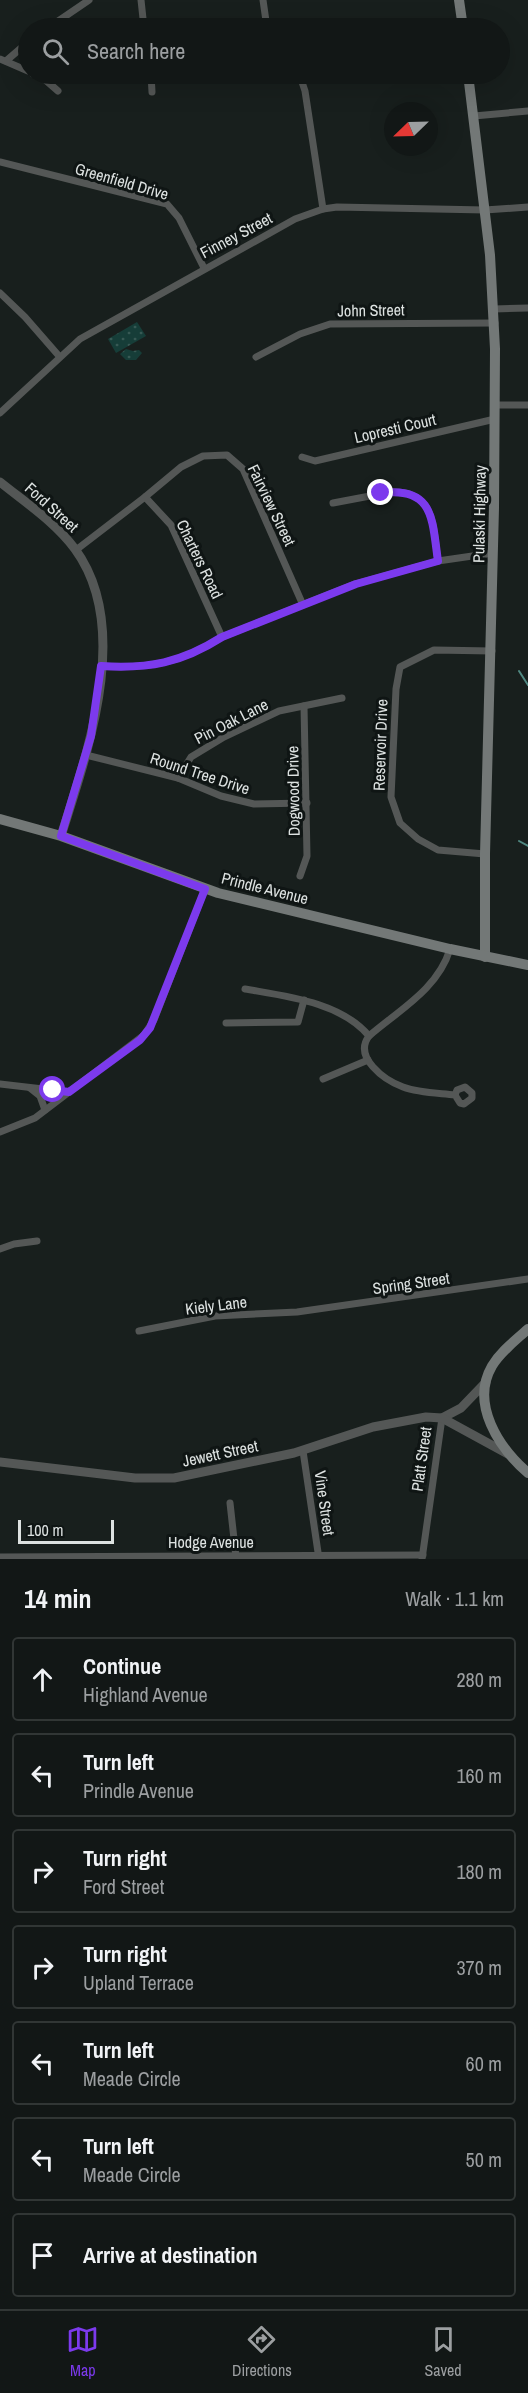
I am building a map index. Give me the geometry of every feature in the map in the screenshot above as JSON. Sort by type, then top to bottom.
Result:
[{"type":"main road","points":[[459,0],[462,18]]},
{"type":"main road","name":"Pulaski Highway","points":[[469,84],[485,210],[495,323],[492,651],[485,854],[485,957]]},
{"type":"main road","name":"Prindle Avenue","points":[[0,819],[61,836],[205,889],[450,949],[528,965]]},
{"type":"main road","name":"Platt Street","points":[[486,1382],[500,1355],[528,1329]]},
{"type":"main road","points":[[486,1382],[488,1417],[495,1433],[510,1455],[528,1473]]},
{"type":"street","points":[[63,18],[89,0]]},
{"type":"street","points":[[141,0],[143,18]]},
{"type":"street","points":[[263,0],[266,18]]},
{"type":"street","points":[[3,60],[18,49]]},
{"type":"street","points":[[3,60],[18,67]]},
{"type":"street","points":[[50,84],[58,91]]},
{"type":"street","points":[[152,84],[152,92]]},
{"type":"street","points":[[302,84],[323,209]]},
{"type":"street","points":[[474,116],[528,111]]},
{"type":"street","name":"Greenfield Drive","points":[[0,162],[167,204],[179,218],[204,268]]},
{"type":"street","name":"Finney Street","points":[[0,413],[80,339],[112,319],[295,219],[323,209],[337,207],[485,210],[528,207]]},
{"type":"street","points":[[0,293],[25,317],[59,356]]},
{"type":"street","points":[[494,309],[528,308]]},
{"type":"street","name":"John Street","points":[[256,357],[300,334],[330,324],[495,323]]},
{"type":"street","points":[[495,405],[528,405]]},
{"type":"street","name":"Lopresti Court","points":[[302,457],[315,461],[495,419]]},
{"type":"street","name":"Fairview Street","points":[[76,550],[146,497],[181,466],[203,456],[227,455],[243,469],[303,605]]},
{"type":"street","name":"Ford Street","points":[[0,482],[42,515],[76,550],[91,579],[96,595],[101,625],[101,666],[96,713],[86,755],[61,836]]},
{"type":"street","points":[[333,503],[401,491],[419,497],[431,517],[438,561]]},
{"type":"street","name":"Charters Road","points":[[146,497],[171,525],[222,637]]},
{"type":"street","points":[[101,666],[133,668],[182,658],[222,637],[356,584],[438,561],[493,553]]},
{"type":"street","name":"Reservoir Drive","points":[[485,854],[438,850],[418,839],[400,823],[391,797],[396,689],[400,668],[434,650],[492,651]]},
{"type":"street","name":"Pin Oak Lane","points":[[178,778],[191,757],[224,737],[279,711],[342,698]]},
{"type":"street","name":"Dogwood Drive","points":[[300,876],[307,856],[304,706]]},
{"type":"street","name":"Round Tree Drive","points":[[86,755],[178,778],[221,796],[254,804],[307,803]]},
{"type":"street","points":[[0,1132],[26,1123],[140,1040],[150,1028],[205,889]]},
{"type":"street","points":[[450,949],[441,972],[427,988],[364,1042],[368,1060],[380,1073],[400,1086],[421,1092],[455,1095]]},
{"type":"street","points":[[245,989],[317,1003],[359,1026],[369,1036]]},
{"type":"street","points":[[226,1023],[298,1022],[304,1000]]},
{"type":"street","points":[[323,1078],[368,1060]]},
{"type":"street","points":[[0,1084],[69,1092]]},
{"type":"street","points":[[30,1088],[40,1096],[45,1110]]},
{"type":"street","points":[[0,1249],[14,1244],[37,1241]]},
{"type":"street","name":"Spring Street","points":[[297,1312],[528,1279]]},
{"type":"street","name":"Kiely Lane","points":[[139,1331],[215,1316],[297,1312]]},
{"type":"street","name":"Platt Street","points":[[422,1557],[442,1418],[460,1408],[486,1382]]},
{"type":"street","name":"Jewett Street","points":[[0,1462],[155,1479],[194,1475],[303,1451],[373,1427],[426,1417],[442,1418]]},
{"type":"street","points":[[442,1418],[510,1455]]},
{"type":"street","name":"Vine Street","points":[[303,1451],[319,1557]]},
{"type":"street","points":[[230,1503],[236,1557]]},
{"type":"street","name":"Hodge Avenue","points":[[0,1557],[422,1557]]},
{"type":"shaded area","points":[[137,322],[146,336],[116,353],[108,339]]},
{"type":"shaded area","points":[[126,349],[139,350],[142,353],[136,360],[126,360],[120,354]]},
{"type":"waterway","points":[[519,671],[528,685]]},
{"type":"waterway","points":[[519,841],[528,846]]},
{"type":"route","points":[[53,1090],[69,1092],[140,1040],[150,1028],[205,889],[61,836],[91,736],[101,666],[133,668],[182,658],[222,637],[356,584],[438,561],[431,517],[419,497],[401,491],[381,493]]}]
